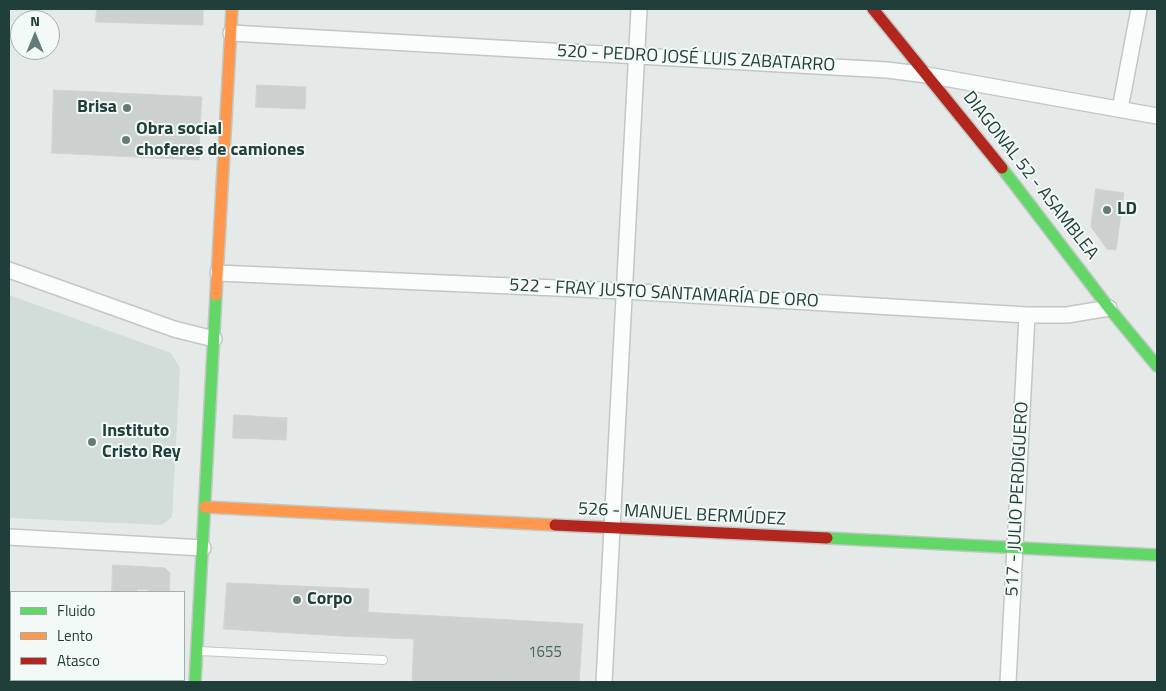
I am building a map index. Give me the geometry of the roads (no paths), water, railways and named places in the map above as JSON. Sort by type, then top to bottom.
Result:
[{"type":"street","points":[[195,682],[232,9]]},
{"type":"street","points":[[604,682],[639,9]]},
{"type":"street","name":"DIAGONAL 52 - ASAMBLEA","points":[[873,9],[961,115],[1109,308],[1157,366]]},
{"type":"street","points":[[1120,110],[1139,9]]},
{"type":"street","name":"520 - PEDRO JOSÉ LUIS ZABATARRO","points":[[231,33],[887,70],[927,74],[1157,116]]},
{"type":"street","points":[[9,270],[174,329],[214,339]]},
{"type":"street","name":"522 - FRAY JUSTO SANTAMARÍA DE ORO","points":[[218,273],[624,291],[1027,315],[1067,315],[1109,308]]},
{"type":"street","name":"517 - JULIO PERDIGUERO","points":[[1008,682],[1027,315]]},
{"type":"street","name":"526 - MANUEL BERMÚDEZ","points":[[205,506],[612,529],[1157,555]]},
{"type":"street","points":[[9,537],[203,548]]},
{"type":"lane","points":[[197,650],[383,660]]},
{"type":"place","name":"Brisa","points":[[127,108]]},
{"type":"place","name":"Obra social choferes de camiones","points":[[126,140]]},
{"type":"place","name":"LD","points":[[1107,210]]},
{"type":"place","name":"Instituto Cristo Rey","points":[[92,442]]},
{"type":"place","name":"Corpo","points":[[297,600]]}]
